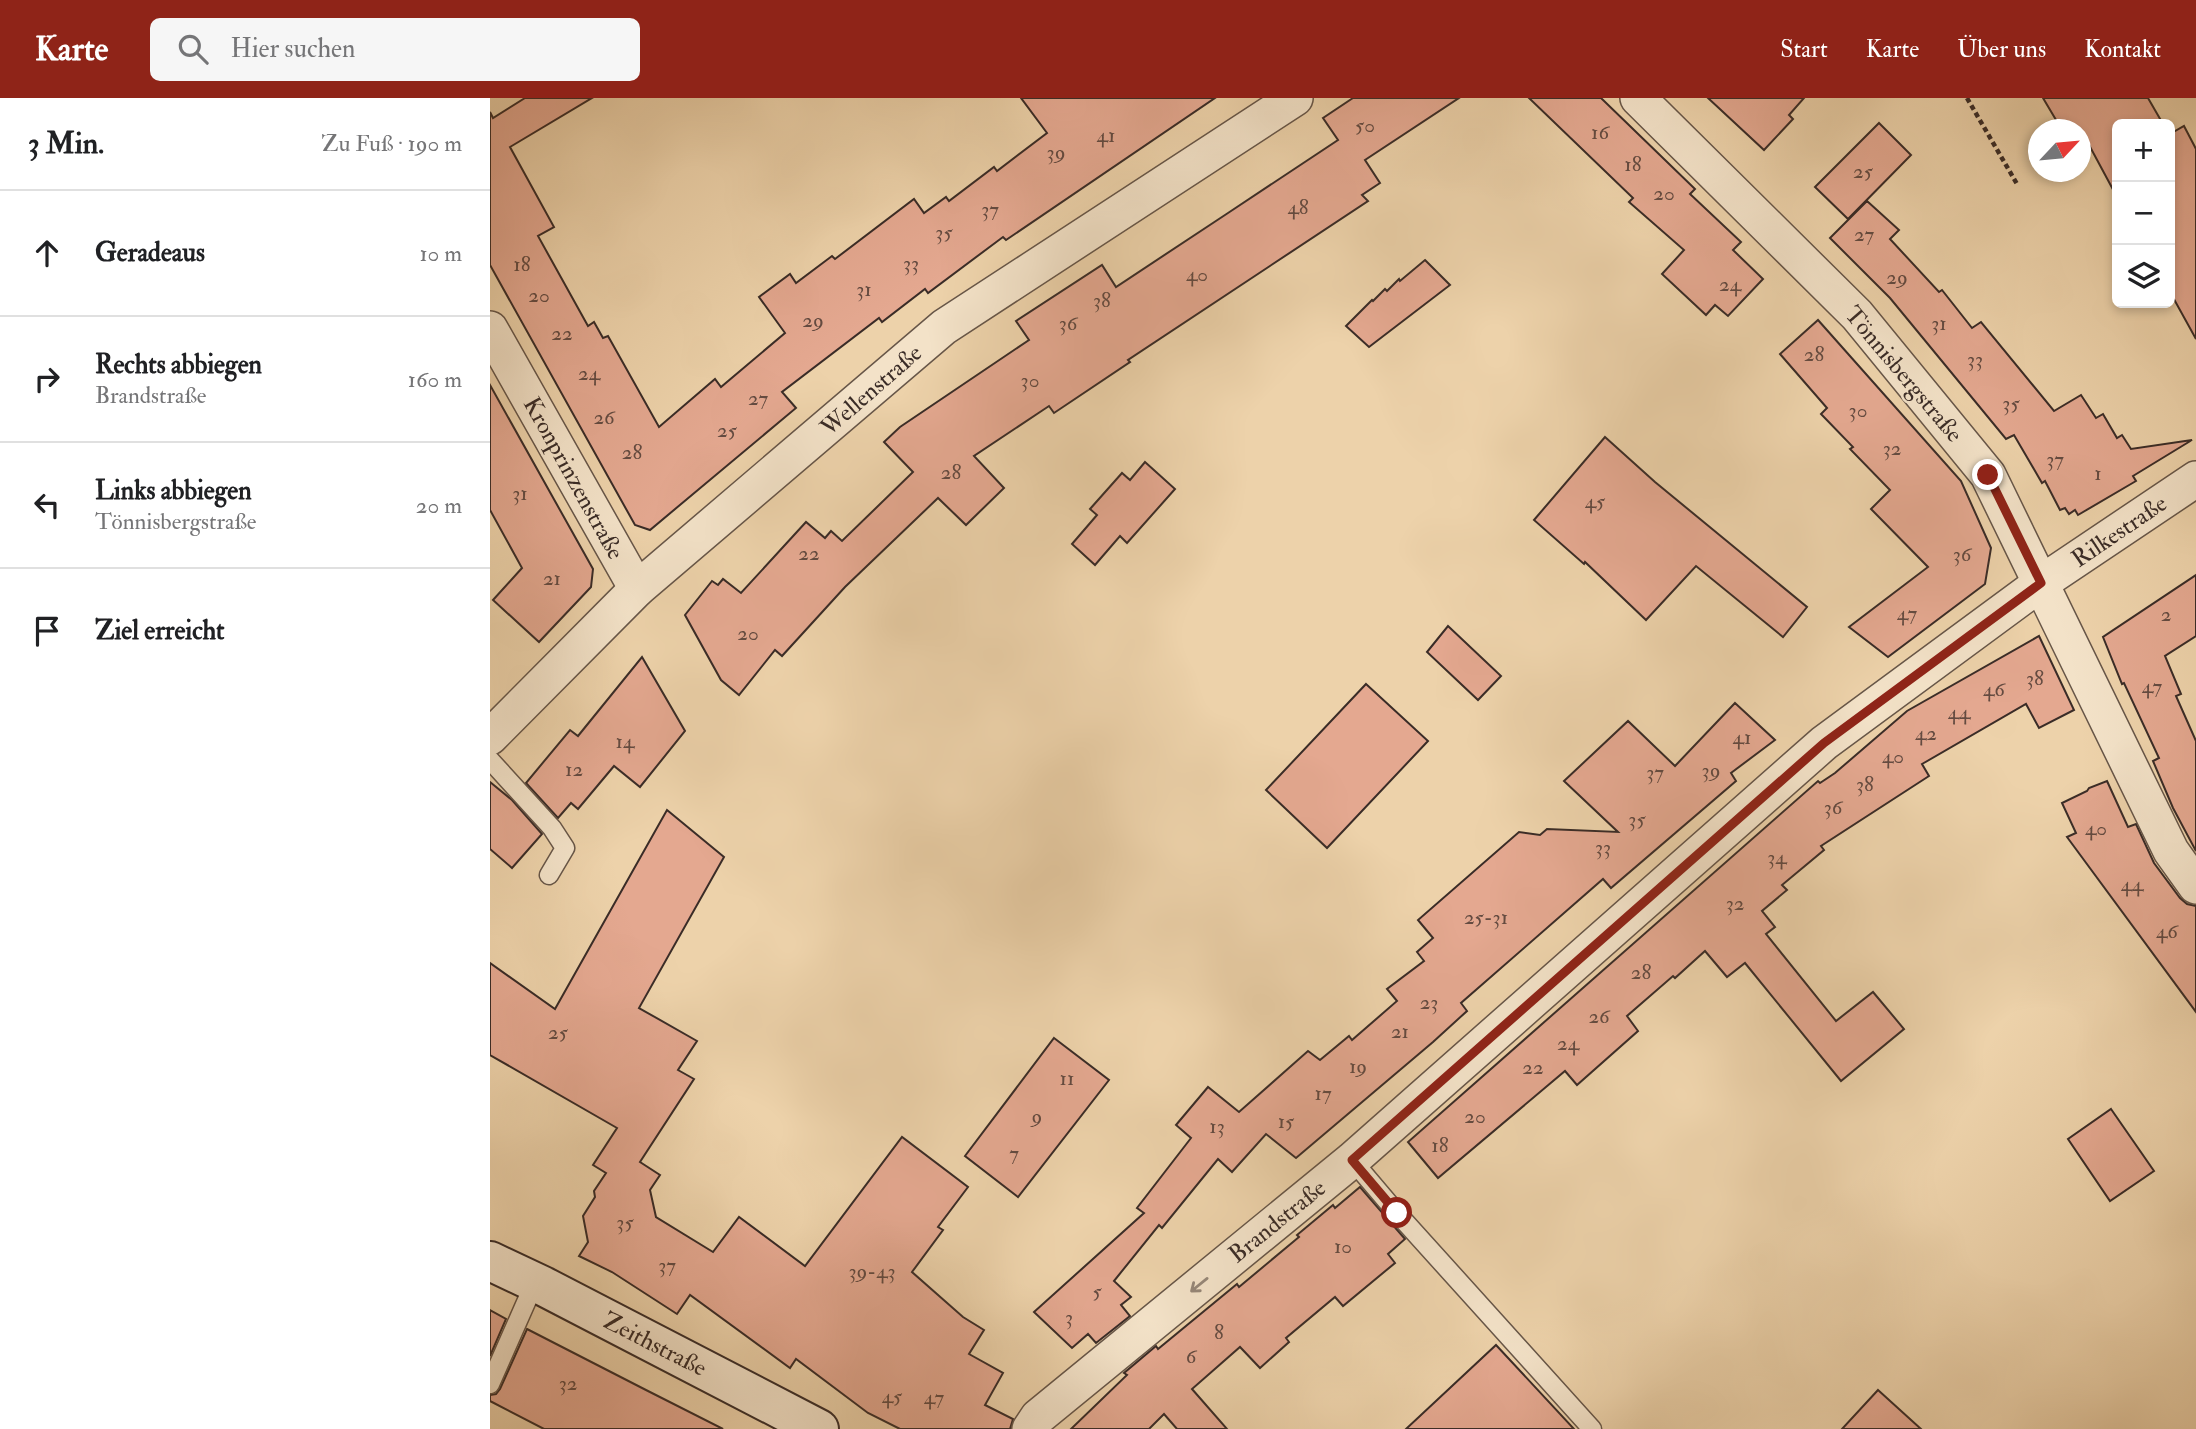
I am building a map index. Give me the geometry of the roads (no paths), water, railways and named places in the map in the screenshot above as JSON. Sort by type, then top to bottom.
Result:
[{"type":"street","name":"Wellenstraße","points":[[490,737],[636,589],[944,327],[1295,98]]},
{"type":"street","name":"Tönnisbergstraße","points":[[1638,98],[1857,314],[1988,475],[2171,851],[2196,886]]},
{"type":"street","name":"Kronprinzenstraße","points":[[490,329],[636,589]]},
{"type":"street","name":"Rilkestraße","points":[[2041,583],[2196,479]]},
{"type":"street","name":"Brandstraße","points":[[1030,1429],[1038,1418],[1352,1160],[1824,743],[2041,583]]},
{"type":"street","name":"Zeithstraße","points":[[490,1261],[819,1429]]},
{"type":"lane","points":[[490,760],[552,828],[565,848],[549,875]]},
{"type":"lane","points":[[1352,1160],[1592,1429]]},
{"type":"lane","points":[[490,1384],[535,1282]]}]
